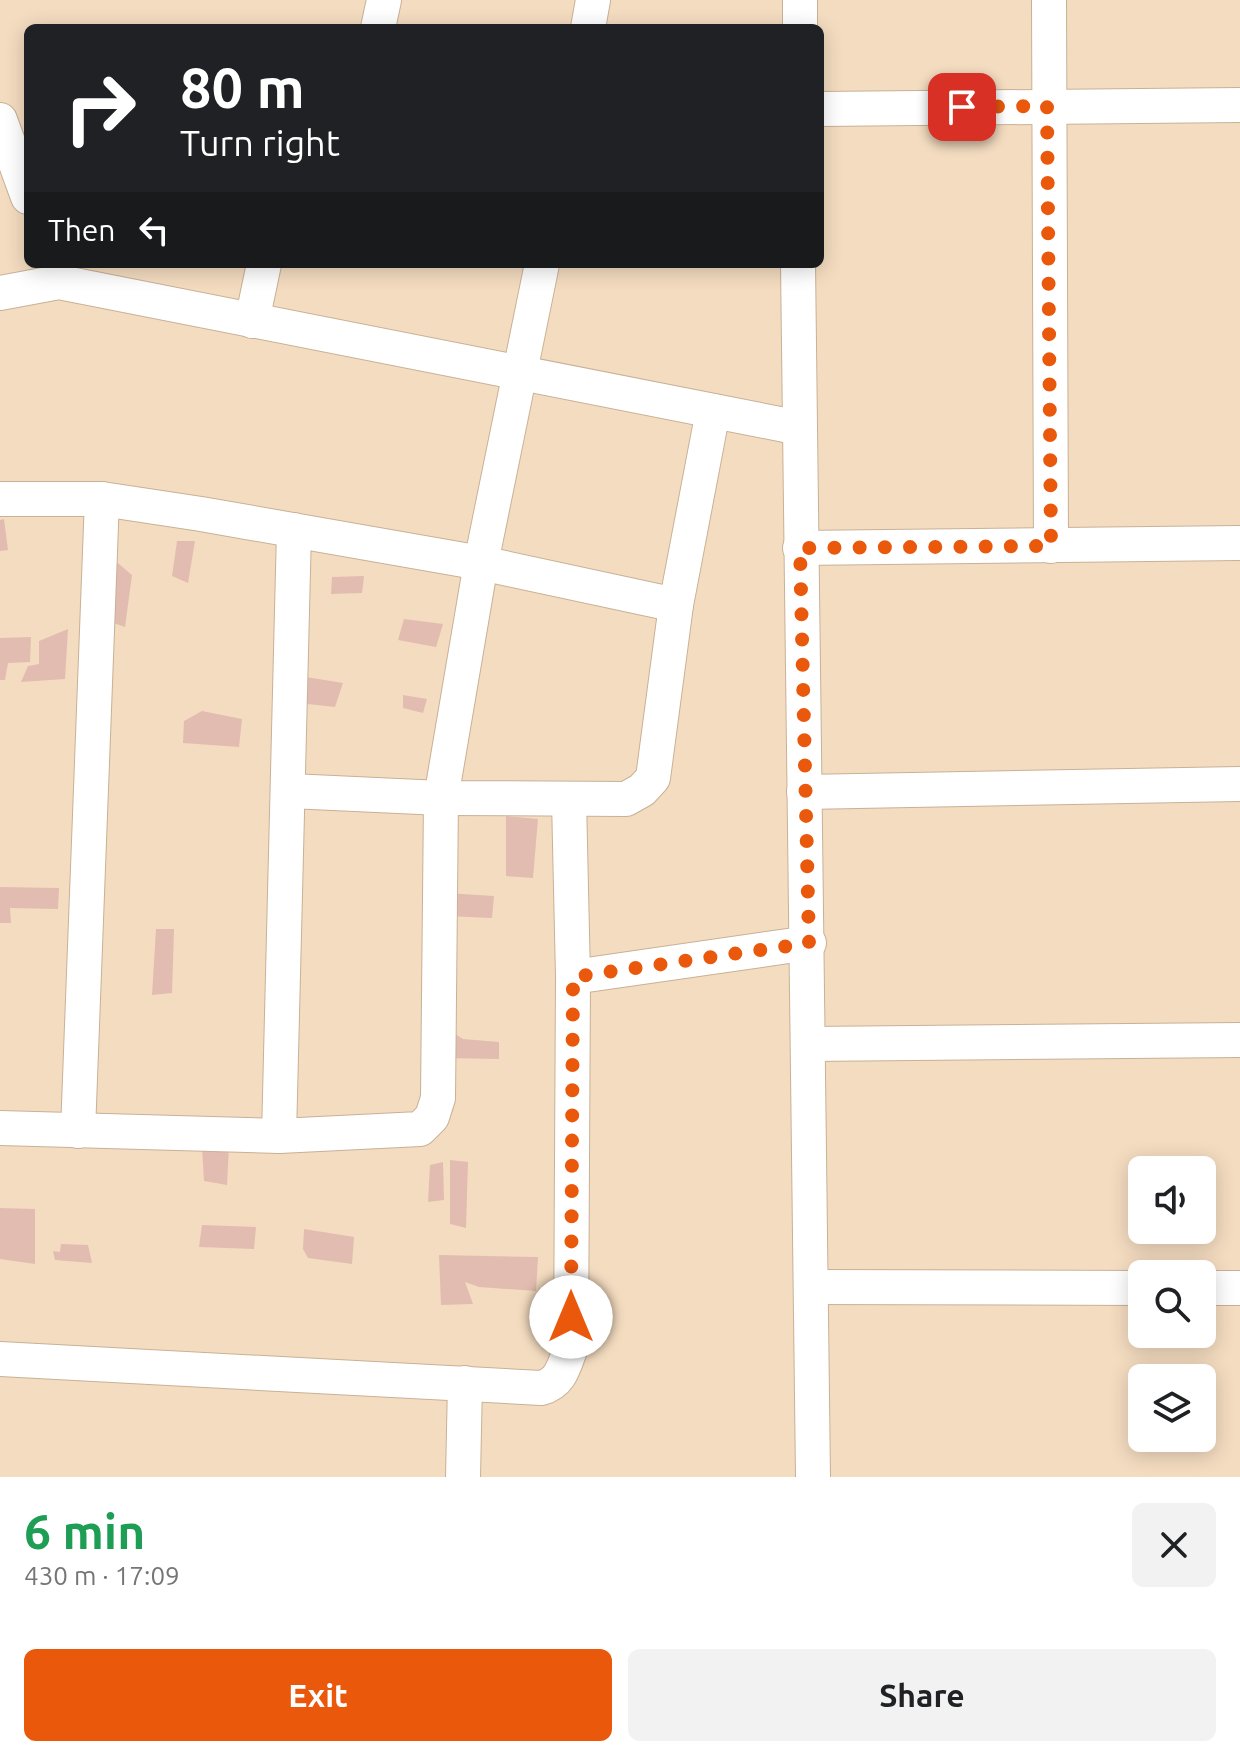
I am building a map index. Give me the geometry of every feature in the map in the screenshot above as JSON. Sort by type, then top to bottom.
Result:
[{"type":"street","points":[[379,24],[384,0]]},
{"type":"street","points":[[589,24],[593,0]]},
{"type":"street","points":[[800,0],[800,24]]},
{"type":"street","points":[[1049,0],[1051,546]]},
{"type":"street","points":[[824,109],[1240,105]]},
{"type":"street","points":[[0,120],[24,186]]},
{"type":"street","points":[[252,321],[263,268]]},
{"type":"street","points":[[0,1128],[279,1136],[420,1129],[432,1117],[438,1098],[441,798],[481,563],[541,268]]},
{"type":"street","points":[[798,268],[800,548],[809,943],[813,1477]]},
{"type":"street","points":[[0,293],[55,273],[252,321],[800,428]]},
{"type":"street","points":[[290,791],[441,798],[626,799],[642,790],[653,778],[676,605],[713,411]]},
{"type":"street","points":[[0,499],[102,499],[481,563],[676,605]]},
{"type":"street","points":[[78,1131],[102,499]]},
{"type":"street","points":[[279,1136],[290,791],[294,530]]},
{"type":"street","points":[[800,548],[1240,543]]},
{"type":"street","points":[[804,792],[1240,784]]},
{"type":"street","points":[[0,1359],[551,1385],[562,1374],[571,1347],[573,977],[569,799]]},
{"type":"street","points":[[573,977],[809,943]]},
{"type":"street","points":[[809,1044],[1240,1040]]},
{"type":"street","points":[[813,1287],[1128,1288]]},
{"type":"street","points":[[1216,1288],[1240,1288]]},
{"type":"street","points":[[463,1477],[465,1383]]},
{"type":"building","points":[[4,519],[8,550],[0,551],[0,520]]},
{"type":"building","points":[[177,541],[195,541],[188,583],[172,576]]},
{"type":"building","points":[[113,559],[132,575],[125,627],[108,621]]},
{"type":"building","points":[[364,576],[362,593],[331,594],[332,577]]},
{"type":"building","points":[[404,619],[443,624],[436,647],[398,640]]},
{"type":"building","points":[[68,629],[65,679],[21,682],[28,666],[39,664],[39,641]]},
{"type":"building","points":[[31,637],[30,662],[8,663],[5,680],[0,680],[0,638]]},
{"type":"building","points":[[300,676],[343,683],[335,707],[298,703]]},
{"type":"building","points":[[403,695],[427,699],[423,713],[403,708]]},
{"type":"building","points":[[202,711],[242,719],[239,747],[183,743],[184,721]]},
{"type":"building","points":[[506,816],[538,819],[533,878],[506,876]]},
{"type":"building","points":[[0,887],[59,888],[58,909],[10,908],[11,923],[0,923]]},
{"type":"building","points":[[446,893],[494,896],[492,918],[447,916]]},
{"type":"building","points":[[156,929],[174,929],[172,993],[152,995]]},
{"type":"building","points":[[452,1032],[463,1039],[499,1042],[499,1059],[444,1058]]},
{"type":"building","points":[[229,1146],[227,1185],[204,1181],[202,1147]]},
{"type":"building","points":[[450,1160],[468,1162],[466,1228],[450,1224]]},
{"type":"building","points":[[443,1162],[444,1200],[428,1202],[430,1165]]},
{"type":"building","points":[[0,1208],[35,1209],[35,1264],[0,1259]]},
{"type":"building","points":[[202,1225],[256,1227],[254,1249],[199,1247]]},
{"type":"building","points":[[304,1229],[354,1237],[352,1264],[308,1258],[303,1249]]},
{"type":"building","points":[[61,1244],[88,1245],[92,1263],[55,1260],[53,1251],[60,1252]]},
{"type":"building","points":[[439,1255],[538,1257],[536,1291],[479,1287],[465,1282],[473,1304],[441,1305]]},
{"type":"route","points":[[571,1317],[573,977],[809,943],[800,548],[1051,546],[1047,106],[962,107]]}]
